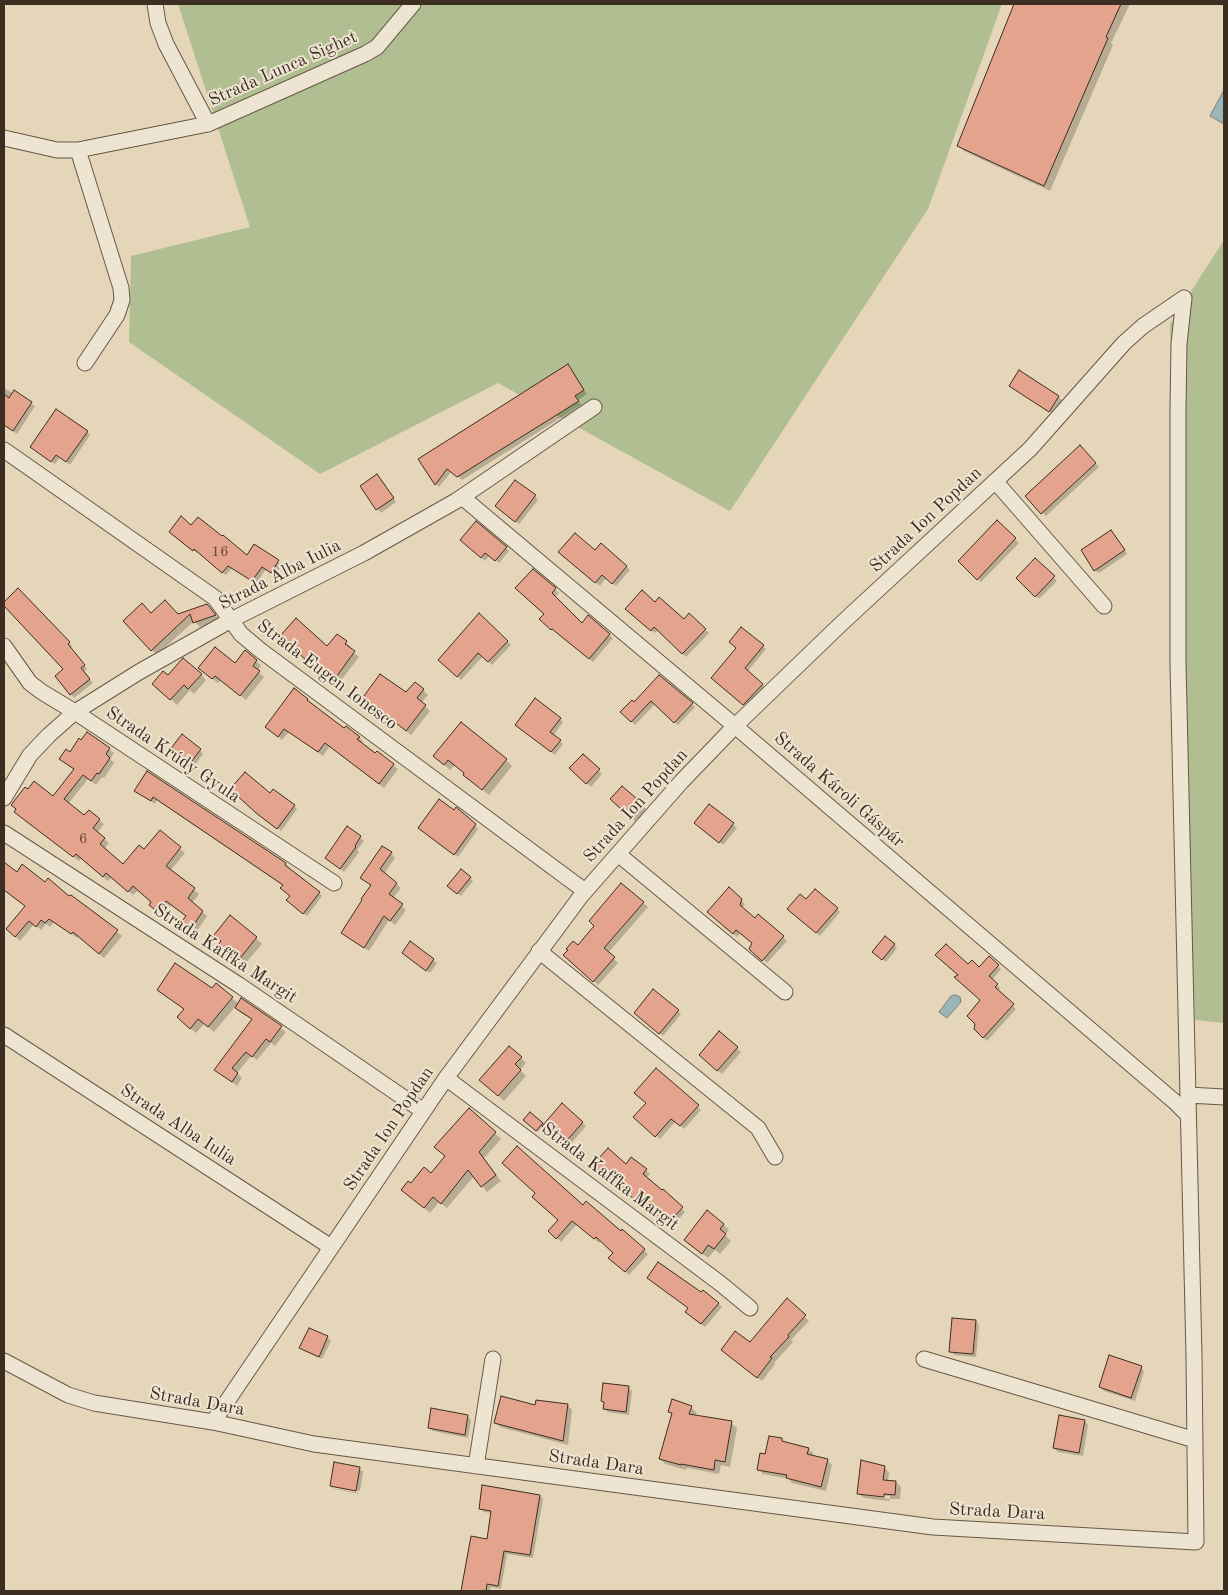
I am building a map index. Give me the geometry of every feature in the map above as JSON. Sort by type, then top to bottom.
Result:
[{"type":"street","name":"Strada Lunca Sighet","points":[[155,4],[158,23],[166,44],[208,124]]},
{"type":"street","name":"Strada Lunca Sighet","points":[[4,138],[57,150],[78,150],[208,124],[377,47],[413,4]]},
{"type":"street","points":[[78,150],[122,300],[117,315],[85,363]]},
{"type":"street","name":"Strada Ion Popdan","points":[[213,1422],[446,1078],[585,891],[682,781],[735,726],[1030,449],[1124,343],[1143,326],[1184,298],[1179,344],[1178,390],[1178,664],[1188,1095]]},
{"type":"street","name":"Strada Alba Iulia","points":[[4,798],[30,756],[49,735],[75,712],[139,672],[231,620],[364,553],[462,497],[594,407]]},
{"type":"street","name":"Strada Eugen Ionesco","points":[[4,450],[215,598],[241,634],[260,650],[585,891]]},
{"type":"street","points":[[995,481],[1104,606]]},
{"type":"street","name":"Strada Károli Gáspár","points":[[462,497],[735,726],[1188,1115]]},
{"type":"street","name":"Strada Krúdy Gyula","points":[[4,646],[30,683],[42,692],[334,883]]},
{"type":"street","name":"Strada Kaffka Margit","points":[[4,832],[239,985],[423,1111]]},
{"type":"street","points":[[618,854],[785,992]]},
{"type":"street","points":[[540,951],[758,1128],[775,1157]]},
{"type":"street","name":"Strada Alba Iulia","points":[[4,1035],[332,1246]]},
{"type":"street","name":"Strada Kaffka Margit","points":[[446,1078],[721,1284],[750,1308]]},
{"type":"street","points":[[924,1358],[1195,1440],[1188,1095],[1224,1097]]},
{"type":"street","points":[[476,1466],[494,1360]]},
{"type":"street","name":"Strada Dara","points":[[4,1361],[68,1395],[94,1403],[213,1422],[314,1444],[933,1527],[1196,1542],[1195,1440]]},
{"type":"green space","points":[[178,4],[1002,4],[928,209],[730,511],[498,383],[320,474],[129,342],[131,256],[250,227]]},
{"type":"green space","points":[[1224,240],[1224,1023],[1195,1020],[1170,324]]},
{"type":"water","points":[[1224,90],[1224,124],[1210,116]]},
{"type":"water","points":[[951,996],[960,997],[961,1002],[947,1018],[939,1012]]},
{"type":"building","points":[[1014,4],[1121,4],[1044,186],[957,146]]},
{"type":"building","points":[[568,364],[584,390],[575,396],[579,401],[457,477],[447,469],[435,485],[418,459]]},
{"type":"building","points":[[1019,370],[1059,396],[1049,412],[1009,386]]},
{"type":"building","points":[[14,390],[32,402],[13,431],[4,425],[4,394],[9,398]]},
{"type":"building","points":[[56,409],[88,431],[66,462],[56,455],[51,462],[30,447]]},
{"type":"building","points":[[1080,445],[1096,463],[1041,514],[1025,496]]},
{"type":"building","points":[[377,474],[394,498],[376,510],[360,486]]},
{"type":"building","points":[[515,480],[536,495],[515,522],[495,506]]},
{"type":"building","points":[[181,516],[191,525],[198,517],[247,555],[254,544],[279,560],[271,573],[262,567],[252,581],[228,566],[222,573],[194,549],[193,551],[169,532]]},
{"type":"building","points":[[997,520],[1016,538],[977,580],[958,561]]},
{"type":"building","points":[[476,521],[507,547],[495,561],[485,553],[481,558],[460,540]]},
{"type":"building","points":[[1111,530],[1125,550],[1094,571],[1081,550]]},
{"type":"building","points":[[575,533],[595,550],[601,543],[627,566],[612,584],[602,575],[595,583],[558,552]]},
{"type":"building","points":[[1035,558],[1055,576],[1035,597],[1016,578]]},
{"type":"building","points":[[533,569],[556,588],[552,593],[582,623],[588,615],[610,634],[589,659],[539,619],[544,614],[515,588]]},
{"type":"building","points":[[18,588],[70,642],[68,644],[85,665],[81,668],[90,679],[70,695],[55,676],[63,669],[4,606],[4,602]]},
{"type":"building","points":[[642,590],[655,602],[659,597],[684,619],[689,613],[706,629],[682,654],[654,627],[651,631],[625,609]]},
{"type":"building","points":[[165,600],[178,614],[207,604],[216,615],[193,623],[190,614],[151,651],[123,621],[142,603],[151,613]]},
{"type":"building","points":[[479,613],[508,641],[488,662],[478,653],[457,677],[438,660]]},
{"type":"building","points":[[296,618],[327,646],[337,634],[347,641],[345,644],[355,651],[334,680],[308,662],[280,636]]},
{"type":"building","points":[[741,627],[764,645],[745,668],[763,684],[743,705],[711,678],[736,648],[729,642]]},
{"type":"building","points":[[215,647],[235,663],[245,650],[257,660],[253,666],[260,671],[240,696],[215,676],[212,679],[198,668]]},
{"type":"building","points":[[183,658],[202,674],[188,689],[184,685],[170,700],[152,684],[163,671],[168,675]]},
{"type":"building","points":[[380,674],[406,692],[415,682],[424,689],[417,698],[426,705],[406,731],[380,710],[378,713],[361,700]]},
{"type":"building","points":[[659,675],[693,703],[674,723],[651,701],[631,722],[620,712],[632,700],[634,702]]},
{"type":"building","points":[[294,688],[344,728],[346,726],[360,737],[357,739],[375,753],[377,751],[394,764],[379,784],[325,743],[318,752],[284,729],[278,737],[265,727]]},
{"type":"building","points":[[535,698],[561,718],[550,732],[561,740],[551,752],[515,725]]},
{"type":"building","points":[[461,722],[507,759],[482,790],[448,760],[444,765],[433,756]]},
{"type":"building","points":[[87,732],[110,748],[106,754],[110,758],[99,774],[97,773],[91,781],[83,775],[64,799],[84,815],[89,810],[100,819],[93,828],[105,838],[100,844],[123,864],[139,845],[144,849],[160,830],[181,847],[166,866],[195,888],[188,898],[203,911],[188,933],[178,926],[186,916],[166,901],[158,912],[149,905],[151,902],[133,886],[128,892],[106,873],[103,877],[76,854],[73,857],[14,812],[16,809],[11,805],[25,787],[28,789],[34,781],[53,796],[74,769],[59,759],[66,749],[70,752],[79,738],[81,740]]},
{"type":"building","points":[[182,734],[201,749],[188,766],[169,751]]},
{"type":"building","points":[[583,754],[600,769],[586,784],[569,768]]},
{"type":"building","points":[[147,771],[286,863],[285,865],[320,892],[303,914],[286,900],[290,896],[280,888],[283,885],[153,797],[151,801],[134,791]]},
{"type":"building","points":[[245,772],[270,793],[273,789],[295,805],[277,829],[230,789]]},
{"type":"building","points":[[622,786],[644,805],[632,819],[610,799]]},
{"type":"building","points":[[439,799],[454,810],[456,807],[476,824],[454,855],[418,828]]},
{"type":"building","points":[[709,804],[734,823],[719,843],[694,823]]},
{"type":"building","points":[[347,826],[361,836],[356,847],[340,869],[325,858]]},
{"type":"building","points":[[382,846],[392,852],[380,869],[397,883],[389,894],[403,904],[390,921],[384,916],[364,948],[341,933],[371,885],[360,878]]},
{"type":"building","points":[[4,862],[17,872],[22,864],[45,882],[48,878],[69,896],[71,895],[118,930],[99,954],[73,932],[71,934],[49,919],[45,923],[41,920],[36,927],[29,921],[15,937],[6,929],[25,906],[4,890]]},
{"type":"building","points":[[461,869],[471,877],[457,894],[447,886]]},
{"type":"building","points":[[621,883],[644,902],[604,948],[615,957],[593,982],[563,955],[573,941],[578,945],[594,926],[589,921]]},
{"type":"building","points":[[729,887],[742,899],[740,905],[755,918],[758,914],[784,936],[762,961],[749,949],[752,943],[736,930],[733,934],[707,912]]},
{"type":"building","points":[[815,889],[838,908],[816,933],[787,909],[800,894],[806,899]]},
{"type":"building","points":[[230,915],[257,937],[237,962],[217,946],[221,941],[214,935]]},
{"type":"building","points":[[885,936],[895,944],[882,960],[872,952]]},
{"type":"building","points":[[410,941],[434,959],[426,971],[402,953]]},
{"type":"building","points":[[946,944],[968,964],[972,960],[979,967],[989,956],[999,965],[989,976],[998,984],[995,987],[1014,1004],[983,1038],[974,1029],[975,1024],[967,1016],[980,1000],[954,977],[958,975],[935,955]]},
{"type":"building","points":[[175,963],[212,988],[216,983],[233,997],[208,1027],[198,1019],[190,1029],[177,1017],[184,1009],[157,990]]},
{"type":"building","points":[[653,989],[679,1010],[659,1034],[634,1013]]},
{"type":"building","points":[[241,998],[282,1026],[270,1042],[266,1039],[252,1057],[246,1052],[232,1068],[238,1073],[232,1082],[214,1070],[252,1019],[235,1008]]},
{"type":"building","points":[[719,1031],[738,1047],[717,1071],[699,1055]]},
{"type":"building","points":[[509,1046],[522,1057],[515,1064],[521,1070],[498,1096],[479,1080]]},
{"type":"building","points":[[656,1068],[699,1105],[680,1126],[671,1119],[655,1137],[633,1117],[646,1103],[634,1093]]},
{"type":"building","points":[[562,1103],[583,1122],[563,1145],[542,1126]]},
{"type":"building","points":[[469,1108],[496,1132],[479,1152],[496,1175],[481,1187],[468,1170],[441,1204],[433,1197],[424,1208],[401,1190],[408,1181],[411,1183],[424,1167],[431,1173],[445,1156],[434,1147]]},
{"type":"building","points":[[530,1112],[543,1123],[536,1131],[523,1120]]},
{"type":"building","points":[[517,1146],[583,1205],[586,1201],[645,1249],[625,1272],[608,1258],[613,1253],[596,1237],[594,1239],[572,1221],[556,1239],[548,1231],[558,1220],[532,1197],[535,1193],[502,1163]]},
{"type":"building","points":[[608,1148],[626,1164],[631,1157],[647,1169],[643,1174],[683,1207],[666,1226],[635,1198],[607,1177],[604,1180],[590,1168]]},
{"type":"building","points":[[707,1210],[724,1224],[720,1229],[726,1234],[714,1249],[708,1245],[702,1254],[684,1240]]},
{"type":"building","points":[[658,1262],[701,1292],[703,1290],[719,1303],[701,1324],[685,1312],[688,1308],[647,1278]]},
{"type":"building","points":[[787,1298],[806,1315],[770,1357],[772,1358],[757,1378],[721,1350],[735,1331],[750,1342]]},
{"type":"building","points":[[952,1318],[976,1320],[973,1354],[949,1352]]},
{"type":"building","points":[[309,1328],[328,1336],[319,1357],[299,1348]]},
{"type":"building","points":[[1109,1355],[1142,1366],[1131,1398],[1099,1387]]},
{"type":"building","points":[[603,1383],[629,1386],[626,1412],[603,1409],[604,1402],[601,1401]]},
{"type":"building","points":[[501,1396],[535,1405],[536,1400],[568,1404],[563,1441],[494,1423]]},
{"type":"building","points":[[672,1399],[692,1406],[689,1414],[732,1421],[725,1462],[715,1460],[714,1470],[681,1465],[659,1459],[672,1413],[668,1412]]},
{"type":"building","points":[[431,1408],[468,1415],[465,1435],[428,1428]]},
{"type":"building","points":[[1059,1415],[1085,1420],[1079,1453],[1053,1448]]},
{"type":"building","points":[[769,1436],[782,1438],[782,1441],[809,1448],[807,1454],[828,1459],[821,1487],[786,1478],[787,1475],[757,1470],[760,1453],[765,1454]]},
{"type":"building","points":[[861,1460],[885,1466],[883,1480],[896,1481],[895,1495],[884,1494],[884,1497],[857,1494]]},
{"type":"building","points":[[334,1462],[360,1467],[356,1491],[330,1486]]},
{"type":"building","points":[[482,1485],[540,1495],[530,1555],[504,1551],[498,1586],[487,1584],[486,1591],[461,1591],[471,1536],[487,1539],[491,1511],[479,1509]]}]
